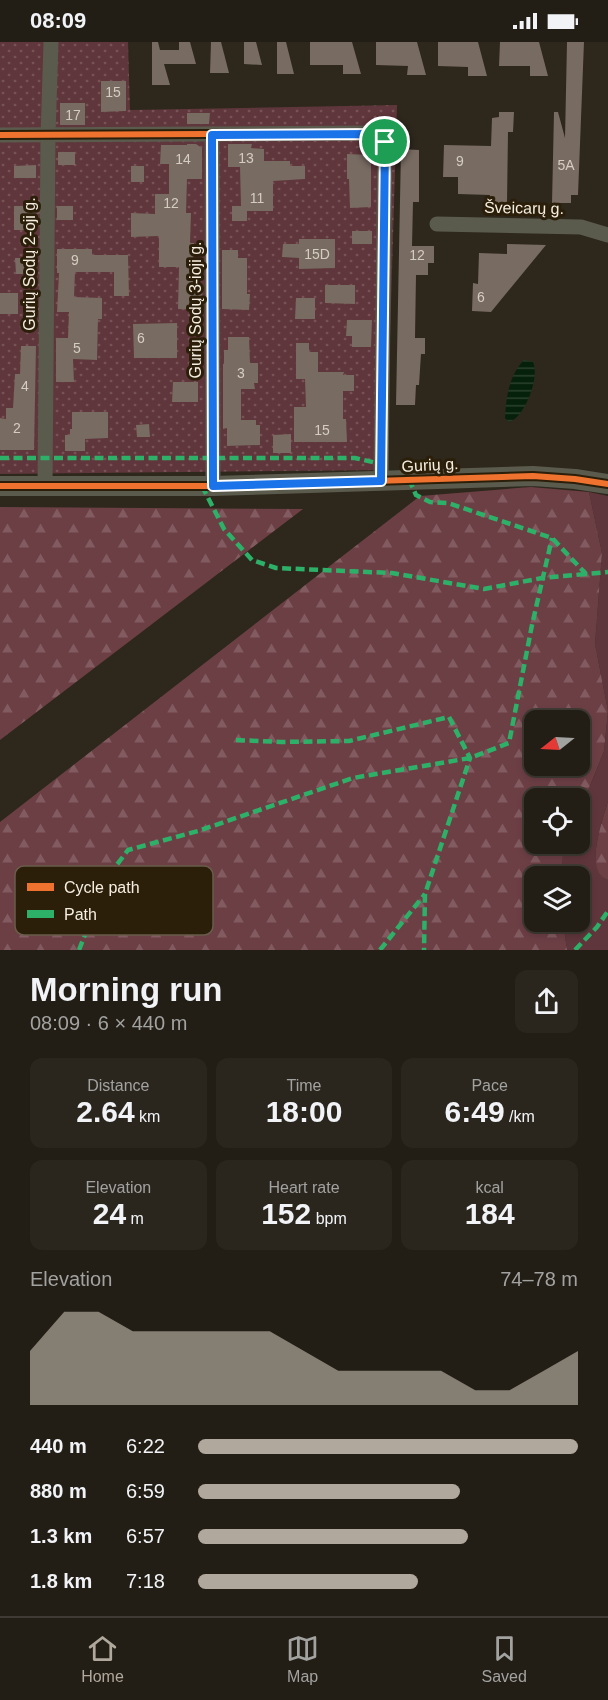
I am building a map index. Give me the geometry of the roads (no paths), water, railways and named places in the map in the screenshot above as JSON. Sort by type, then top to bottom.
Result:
[{"type":"street","name":"Gurių Sodų 2-oji g.","points":[[45,486],[51,42]]},
{"type":"street","points":[[0,135],[381,135],[385,142],[381,481]]},
{"type":"street","name":"Gurių Sodų 3-ioji g.","points":[[212,135],[213,486]]},
{"type":"street","name":"Šveicarų g.","points":[[437,224],[581,227],[608,235]]},
{"type":"street","name":"Gurių g.","points":[[0,486],[213,486],[533,476],[608,484]]}]
